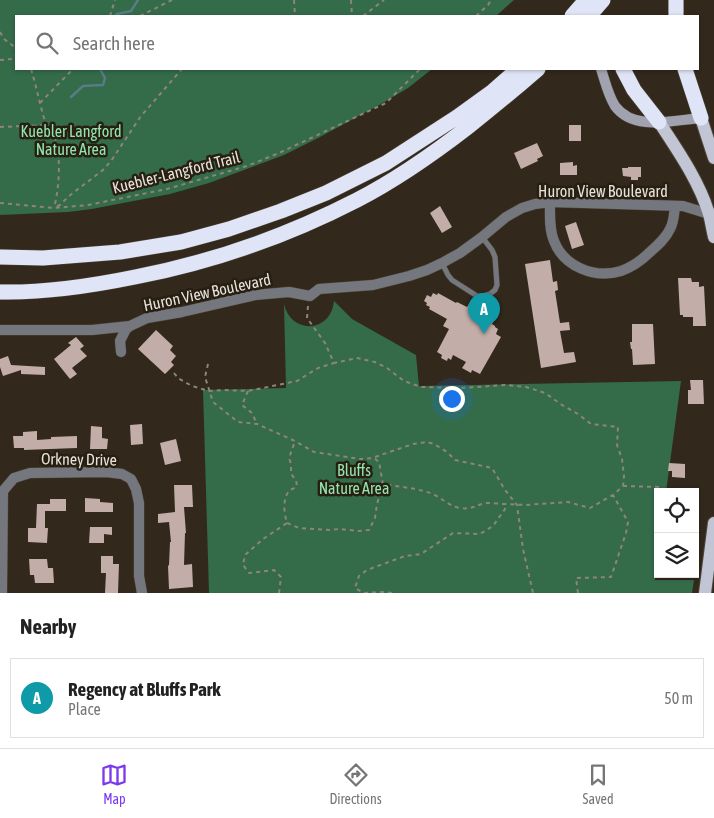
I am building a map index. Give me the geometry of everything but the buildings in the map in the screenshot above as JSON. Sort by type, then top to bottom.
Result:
[{"type":"highway","points":[[573,15],[586,0]]},
{"type":"highway","points":[[598,0],[602,15]]},
{"type":"highway","points":[[590,15],[603,0]]},
{"type":"highway","points":[[676,0],[676,15]]},
{"type":"highway","points":[[0,257],[43,258],[120,252],[181,242],[229,229],[281,211],[326,193],[386,163],[457,117],[493,91],[517,70]]},
{"type":"highway","points":[[0,292],[25,293],[103,284],[174,269],[242,249],[296,229],[357,200],[409,169],[507,97],[537,70]]},
{"type":"highway","points":[[624,70],[634,90],[659,122]]},
{"type":"highway","points":[[685,70],[701,118]]},
{"type":"main road","points":[[701,118],[714,158]]},
{"type":"main road","points":[[659,122],[697,184],[711,213],[714,237]]},
{"type":"main road","points":[[705,593],[714,522]]},
{"type":"street","points":[[580,0],[584,15]]},
{"type":"street","points":[[601,70],[614,105],[624,115],[644,122],[701,118]]},
{"type":"street","points":[[550,202],[553,240],[558,250],[574,266],[601,273],[614,273],[623,270],[639,262],[656,247],[670,229],[675,206]]},
{"type":"street","name":"Huron View Boulevard","points":[[0,330],[92,330],[130,326],[147,318],[182,312],[255,294],[288,292],[310,296],[319,289],[393,281],[442,264],[482,237],[506,217],[522,208],[535,204],[550,202],[683,206],[711,213]]},
{"type":"street","name":"Huron View Boulevard","points":[[121,352],[120,341],[130,326]]},
{"type":"street","name":"Orkney Drive","points":[[1,547],[3,491],[14,478],[30,473],[106,472],[122,474],[130,479],[136,489],[139,503],[139,576],[142,593]]},
{"type":"street","points":[[1,547],[2,593]]},
{"type":"lane","points":[[442,264],[452,280],[478,296],[490,294],[497,285],[495,257],[482,237]]},
{"type":"path","points":[[110,15],[114,0]]},
{"type":"path","points":[[142,15],[172,0]]},
{"type":"path","points":[[294,0],[295,15]]},
{"type":"path","points":[[351,0],[352,15]]},
{"type":"path","points":[[365,15],[384,0]]},
{"type":"path","points":[[477,15],[491,0]]},
{"type":"path","points":[[0,32],[4,39],[15,47]]},
{"type":"path","points":[[0,60],[11,59],[15,56]]},
{"type":"path","points":[[31,70],[47,125],[56,141],[59,167],[58,194],[54,208]]},
{"type":"path","points":[[40,103],[72,70]]},
{"type":"path","points":[[54,208],[103,170],[141,116],[181,70]]},
{"type":"path","name":"Kuebler-Langford Trail","points":[[0,203],[54,208],[88,205],[167,189],[247,166],[386,103],[419,70]]},
{"type":"path","points":[[0,126],[47,125]]},
{"type":"path","points":[[310,296],[307,318],[325,343],[334,363]]},
{"type":"path","points":[[174,372],[178,378],[192,386],[209,391],[248,391],[297,381],[318,368],[357,358],[375,362],[388,368],[404,381],[421,386],[461,388],[506,385],[526,386],[545,393],[591,424],[618,427],[618,445],[624,476],[623,486],[613,495],[590,508],[568,502],[517,505],[485,503],[474,508],[464,509],[452,507],[433,494],[383,484]]},
{"type":"path","points":[[208,364],[205,377],[213,402],[238,422],[257,424],[314,452],[360,459],[374,458],[413,444],[426,442],[448,452],[455,460],[492,468],[505,490],[517,505],[522,548],[533,593]]},
{"type":"path","points":[[248,391],[242,405],[252,413],[257,424]]},
{"type":"path","points":[[287,523],[285,515],[286,496],[297,486],[296,480],[291,474],[291,464],[288,458],[295,441]]},
{"type":"path","points":[[287,523],[299,528],[369,530],[375,518],[383,484],[379,462],[374,458]]},
{"type":"path","points":[[623,486],[661,487]]},
{"type":"path","points":[[578,593],[576,578],[611,577],[628,522],[613,495]]},
{"type":"path","points":[[392,593],[364,593],[356,588],[358,576],[386,562],[405,556],[421,554],[453,534],[480,534],[493,526],[505,510],[506,504]]},
{"type":"path","points":[[279,593],[281,577],[274,570],[249,573],[243,565],[245,555],[263,538],[287,523]]},
{"type":"green space","name":"Kuebler Langford Nature Area","points":[[0,0],[514,0],[497,15],[15,15],[15,70],[431,70],[408,88],[318,138],[284,155],[209,183],[170,194],[92,209],[0,215]]},
{"type":"green space","name":"Bluffs Nature Area","points":[[334,301],[352,319],[416,355],[419,386],[681,381],[667,488],[654,488],[654,578],[655,580],[694,580],[692,593],[209,593],[203,390],[286,388],[284,304],[288,314],[294,321],[302,325],[311,326],[319,324],[331,312]]},
{"type":"waterway","points":[[116,15],[131,11],[138,0]]},
{"type":"waterway","points":[[71,97],[83,86],[103,85],[105,78],[101,70]]},
{"type":"place","name":"Regency at Bluffs Park","points":[[484,334]]}]
